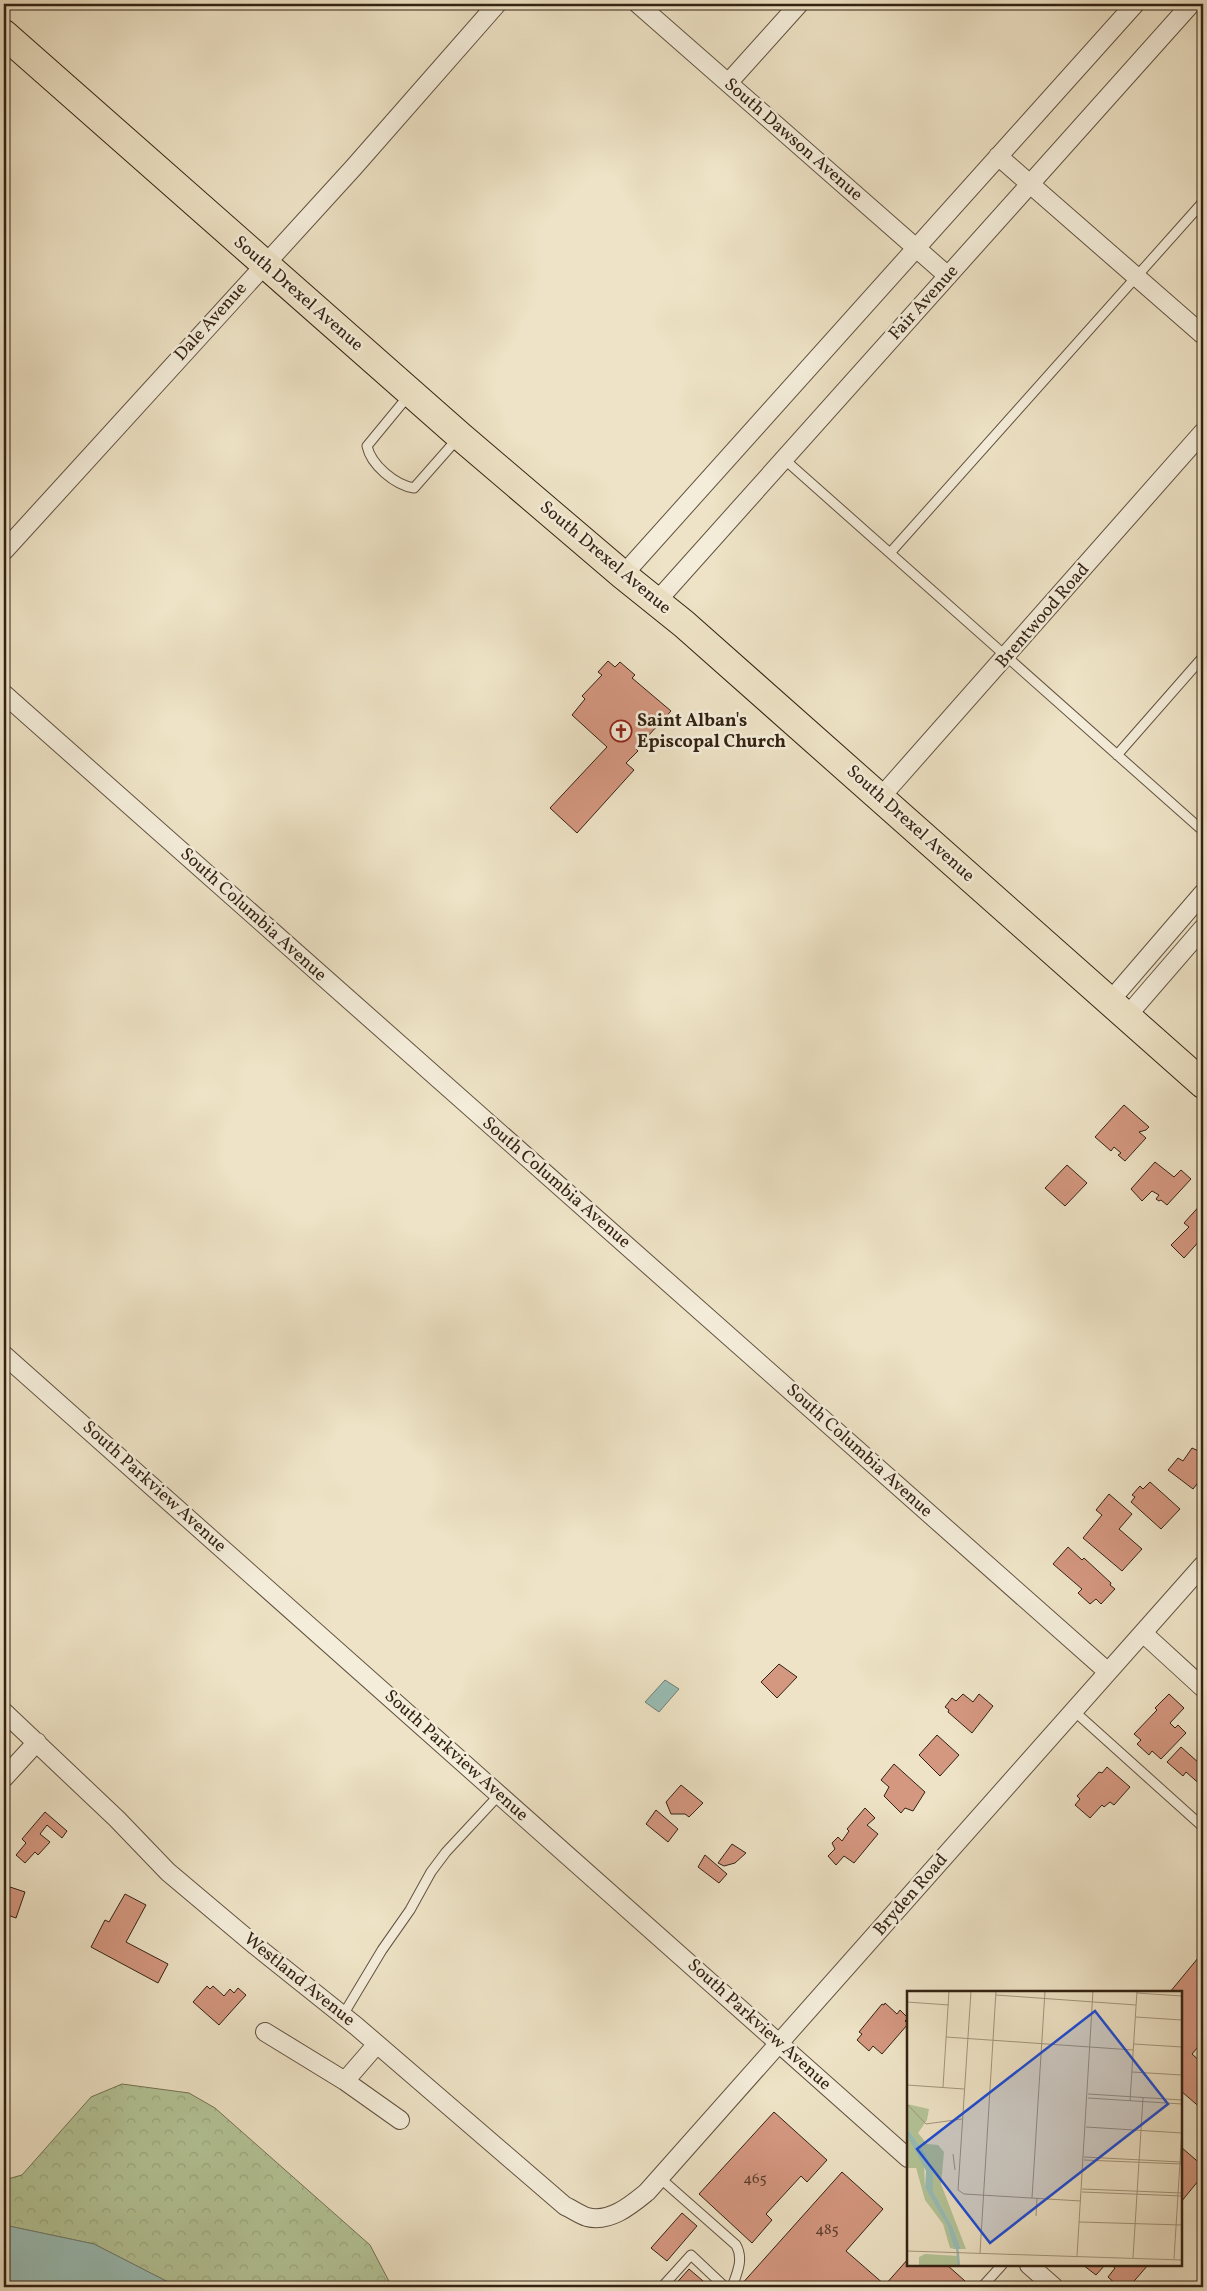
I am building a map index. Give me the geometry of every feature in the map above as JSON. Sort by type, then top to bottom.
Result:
[{"type":"main road","name":"South Drexel Avenue","points":[[4,34],[460,436],[622,575],[657,601],[1203,1084]]},
{"type":"street","name":"Dale Avenue","points":[[4,551],[354,167],[497,4]]},
{"type":"street","name":"South Dawson Avenue","points":[[638,4],[948,276]]},
{"type":"street","points":[[728,83],[799,4]]},
{"type":"street","points":[[622,575],[1135,4]]},
{"type":"street","name":"Fair Avenue","points":[[657,601],[1191,4]]},
{"type":"street","points":[[998,156],[1203,335]]},
{"type":"street","name":"Brentwood Road","points":[[880,798],[1007,657],[1203,432]]},
{"type":"street","name":"South Columbia Avenue","points":[[4,694],[1108,1672]]},
{"type":"street","points":[[1118,1009],[1203,892]]},
{"type":"street","points":[[1118,1009],[1203,928]]},
{"type":"street","name":"South Parkview Avenue","points":[[4,1355],[907,2157]]},
{"type":"street","name":"Bryden Road","points":[[612,2216],[630,2206],[648,2192],[1203,1565]]},
{"type":"street","points":[[1143,1633],[1203,1688]]},
{"type":"street","name":"Westland Avenue","points":[[4,1712],[37,1742],[168,1872],[343,2015],[565,2206],[588,2217],[612,2216]]},
{"type":"street","points":[[4,1778],[37,1742]]},
{"type":"street","points":[[264,2032],[345,2081],[400,2120]]},
{"type":"street","points":[[345,2081],[377,2044]]},
{"type":"street","points":[[1030,2266],[1054,2287]]},
{"type":"lane","points":[[890,553],[1203,202]]},
{"type":"lane","points":[[411,393],[367,446],[369,456],[393,479],[404,487],[414,488],[460,436]]},
{"type":"lane","points":[[784,459],[1203,831]]},
{"type":"lane","points":[[1117,755],[1203,657]]},
{"type":"lane","points":[[1074,1711],[1203,1827]]},
{"type":"lane","points":[[343,2015],[382,1950],[410,1910],[431,1872],[446,1852],[499,1795]]},
{"type":"lane","points":[[660,2178],[736,2245],[739,2250],[740,2263],[732,2287]]},
{"type":"lane","points":[[662,2287],[691,2255],[725,2287]]},
{"type":"lane","points":[[982,2287],[1001,2266]]},
{"type":"green space","points":[[122,2084],[189,2093],[215,2108],[370,2245],[392,2287],[191,2287],[170,2283],[94,2244],[4,2225],[4,2180],[22,2175],[91,2097]]},
{"type":"water","points":[[665,1680],[679,1689],[659,1712],[645,1702]]},
{"type":"water","points":[[4,2225],[94,2244],[170,2283],[191,2287],[4,2287]]},
{"type":"building","name":"Saint Alban's Episcopal Church","points":[[608,661],[615,667],[620,662],[635,675],[632,678],[671,711],[636,749],[638,751],[626,763],[634,770],[577,833],[550,808],[607,747],[572,715],[585,699],[582,696],[602,675],[598,672]]},
{"type":"building","points":[[1124,1105],[1149,1127],[1139,1132],[1146,1138],[1125,1161],[1118,1155],[1121,1153],[1114,1147],[1111,1151],[1095,1137]]},
{"type":"building","points":[[1155,1162],[1174,1177],[1181,1170],[1191,1179],[1167,1205],[1161,1200],[1156,1199],[1159,1195],[1152,1191],[1142,1201],[1131,1189]]},
{"type":"building","points":[[1067,1165],[1087,1183],[1065,1206],[1045,1188]]},
{"type":"building","points":[[1203,1202],[1203,1231],[1200,1234],[1203,1237],[1184,1258],[1171,1245],[1189,1227],[1184,1223]]},
{"type":"building","points":[[1192,1448],[1203,1453],[1203,1476],[1193,1489],[1168,1470],[1178,1458],[1183,1461]]},
{"type":"building","points":[[1150,1482],[1180,1509],[1161,1529],[1131,1502],[1135,1497],[1132,1495],[1140,1486],[1143,1489]]},
{"type":"building","points":[[1109,1494],[1132,1514],[1119,1529],[1142,1549],[1122,1571],[1083,1538],[1102,1515],[1096,1510]]},
{"type":"building","points":[[1068,1547],[1082,1560],[1084,1558],[1115,1589],[1101,1604],[1096,1599],[1090,1604],[1078,1593],[1082,1589],[1053,1564]]},
{"type":"building","points":[[779,1664],[797,1677],[777,1698],[761,1682]]},
{"type":"building","points":[[963,1694],[973,1702],[979,1694],[993,1706],[972,1733],[948,1712],[949,1710],[945,1707],[952,1698],[956,1701]]},
{"type":"building","points":[[1169,1694],[1184,1708],[1170,1723],[1175,1728],[1178,1725],[1186,1733],[1161,1759],[1152,1751],[1149,1755],[1137,1744],[1141,1740],[1134,1734],[1157,1710],[1155,1708]]},
{"type":"building","points":[[937,1735],[959,1755],[940,1776],[919,1755]]},
{"type":"building","points":[[1181,1747],[1199,1763],[1203,1759],[1203,1787],[1186,1772],[1183,1776],[1167,1762]]},
{"type":"building","points":[[894,1764],[925,1792],[913,1811],[905,1808],[901,1813],[884,1796],[889,1787],[881,1780]]},
{"type":"building","points":[[1107,1767],[1130,1787],[1114,1805],[1110,1802],[1104,1807],[1102,1805],[1090,1818],[1075,1805],[1080,1799],[1077,1796],[1099,1772],[1102,1773]]},
{"type":"building","points":[[681,1785],[703,1803],[689,1817],[685,1814],[671,1814],[666,1802]]},
{"type":"building","points":[[865,1808],[875,1818],[867,1825],[878,1834],[854,1863],[844,1856],[836,1865],[828,1856],[835,1849],[832,1843],[838,1837],[842,1841],[849,1831],[847,1829]]},
{"type":"building","points":[[656,1810],[678,1829],[668,1842],[646,1824]]},
{"type":"building","points":[[45,1812],[67,1831],[62,1838],[47,1825],[40,1834],[50,1842],[38,1855],[35,1852],[25,1863],[16,1855],[26,1843],[22,1839]]},
{"type":"building","points":[[732,1844],[746,1853],[735,1863],[724,1866],[718,1863]]},
{"type":"building","points":[[705,1855],[727,1874],[719,1883],[698,1867]]},
{"type":"building","points":[[4,1885],[25,1892],[16,1918],[7,1915],[4,1923]]},
{"type":"building","points":[[125,1894],[146,1905],[126,1942],[168,1964],[158,1983],[91,1947],[105,1920],[109,1922]]},
{"type":"building","points":[[1203,1952],[1203,2041],[1192,2054],[1203,2064],[1203,2110],[1182,2092],[1182,1991],[1171,1991]]},
{"type":"building","points":[[207,1986],[210,1989],[213,1986],[224,1996],[230,1989],[234,1993],[238,1988],[246,1995],[219,2025],[193,2002]]},
{"type":"building","points":[[885,2003],[897,2014],[900,2010],[907,2017],[905,2021],[907,2025],[882,2054],[873,2046],[869,2051],[857,2040],[862,2034],[859,2032],[882,2004],[884,2005]]},
{"type":"building","points":[[774,2112],[827,2160],[807,2182],[801,2176],[766,2214],[772,2220],[752,2243],[699,2194]]},
{"type":"building","points":[[1182,2148],[1203,2166],[1203,2175],[1182,2201]]},
{"type":"building","points":[[842,2172],[883,2209],[846,2251],[885,2285],[907,2260],[907,2266],[948,2266],[965,2281],[959,2287],[740,2286]]},
{"type":"building","points":[[682,2213],[697,2226],[667,2261],[651,2248]]},
{"type":"building","points":[[1084,2266],[1104,2266],[1096,2275]]},
{"type":"building","points":[[1112,2266],[1147,2266],[1129,2287],[1119,2287],[1108,2277],[1115,2268]]},
{"type":"building","points":[[689,2269],[710,2287],[673,2287]]},
{"type":"place","name":"Saint Alban's Episcopal Church","points":[[621,731]]}]
